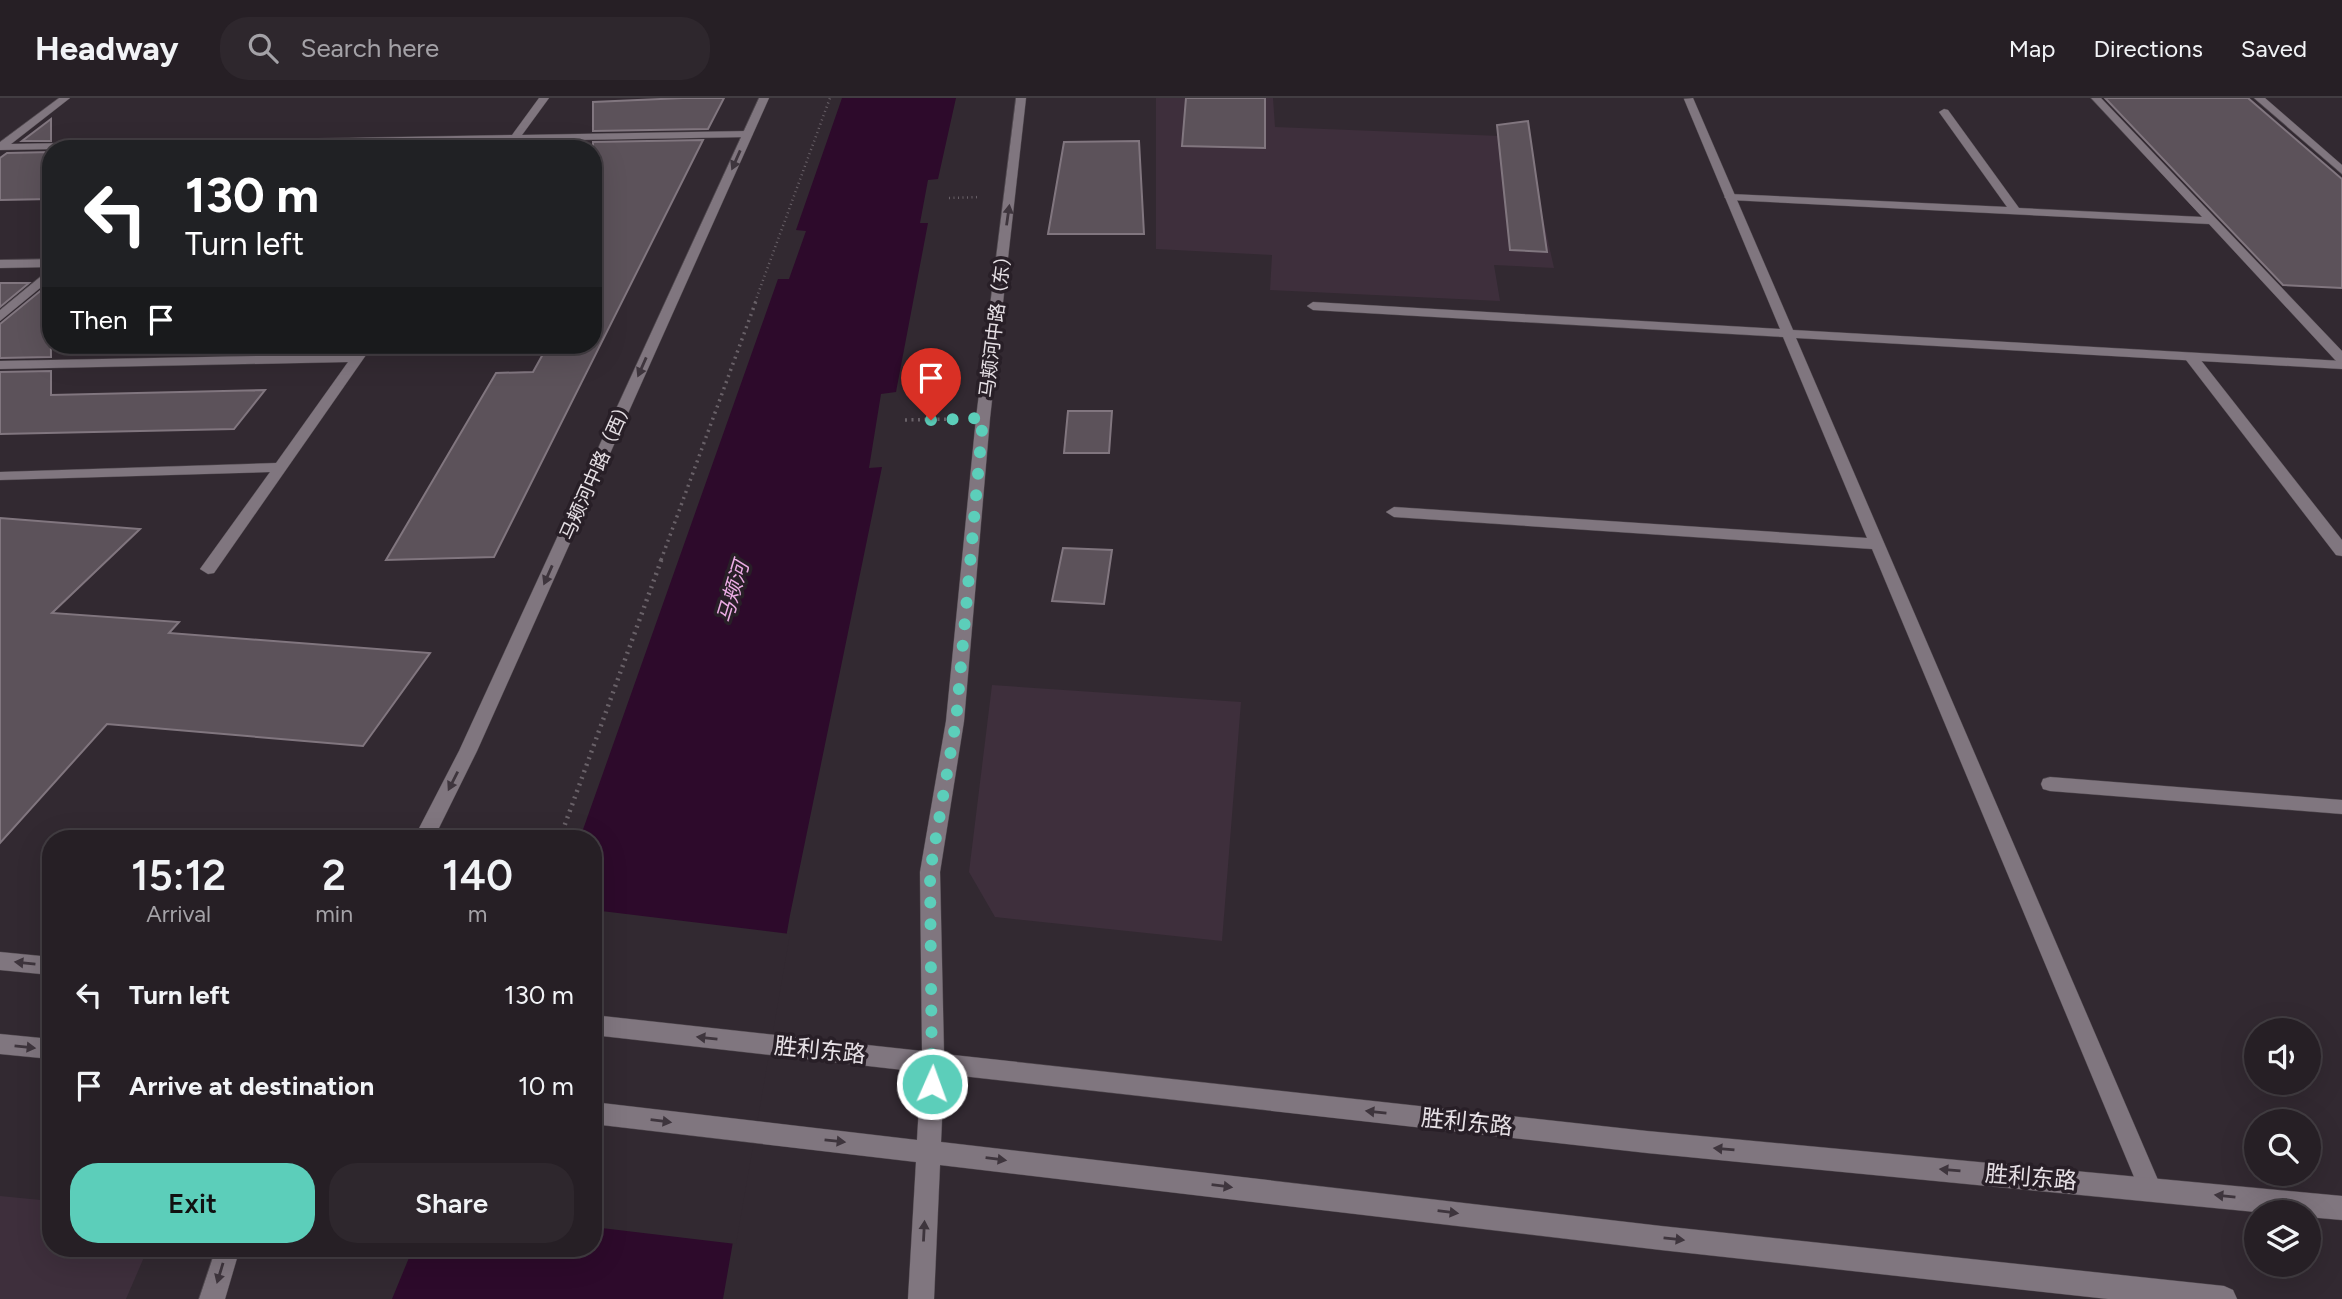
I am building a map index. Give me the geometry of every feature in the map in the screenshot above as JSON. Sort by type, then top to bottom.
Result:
[{"type":"street","points":[[42,146],[0,147],[65,98]]},
{"type":"street","points":[[514,138],[544,98]]},
{"type":"street","name":"马颊河中路（西）","points":[[428,830],[468,751],[764,98]]},
{"type":"street","name":"马颊河中路（东）","points":[[921,1299],[933,1062],[930,872],[956,721],[983,418],[1021,98]]},
{"type":"street","points":[[2096,98],[2342,359]]},
{"type":"street","points":[[2259,98],[2342,171]]},
{"type":"street","points":[[1689,99],[2150,1188]]},
{"type":"street","points":[[1944,112],[2016,212]]},
{"type":"street","points":[[400,140],[748,134]]},
{"type":"street","points":[[1730,197],[2212,222]]},
{"type":"street","points":[[0,264],[42,264]]},
{"type":"street","points":[[0,317],[42,280]]},
{"type":"street","points":[[1313,306],[2342,365]]},
{"type":"street","points":[[208,569],[360,354]]},
{"type":"street","points":[[2191,357],[2342,551]]},
{"type":"street","points":[[0,365],[357,358]]},
{"type":"street","points":[[0,477],[280,467]]},
{"type":"street","points":[[1394,512],[1877,544]]},
{"type":"street","points":[[2050,784],[2342,807]]},
{"type":"street","points":[[0,961],[42,965]]},
{"type":"street","name":"胜利东路","points":[[602,1026],[1647,1142],[2342,1208]]},
{"type":"street","points":[[0,1044],[42,1048]]},
{"type":"street","points":[[602,1114],[1675,1239],[2224,1299]]},
{"type":"street","points":[[212,1299],[225,1257]]},
{"type":"path","points":[[563,830],[830,98]]},
{"type":"path","points":[[905,420],[983,418]]},
{"type":"shaded area","points":[[1156,98],[1273,98],[1275,127],[1525,137],[1554,268],[1494,265],[1500,301],[1270,290],[1272,255],[1156,249]]},
{"type":"shaded area","points":[[992,685],[1241,702],[1222,941],[995,917],[969,872]]},
{"type":"shaded area","points":[[0,1196],[42,1200],[42,1257],[144,1257],[126,1299],[0,1299]]},
{"type":"water","name":"马颊河","points":[[842,98],[956,98],[938,179],[928,180],[920,223],[928,223],[896,392],[881,394],[869,468],[882,467],[790,915],[723,1299],[392,1299],[409,1257],[602,1257],[602,830],[583,830],[778,279],[789,279],[806,231],[796,230]]},
{"type":"pier","points":[[602,911],[790,934],[736,1244],[602,1228]]},
{"type":"building","points":[[724,98],[708,129],[593,131],[593,102]]},
{"type":"building","points":[[1186,98],[1265,98],[1265,148],[1182,146]]},
{"type":"building","points":[[2105,98],[2248,98],[2342,179],[2342,288],[2283,285]]},
{"type":"building","points":[[51,119],[51,140],[22,141]]},
{"type":"building","points":[[1528,121],[1547,252],[1510,250],[1497,125]]},
{"type":"building","points":[[703,140],[602,342],[602,142]]},
{"type":"building","points":[[1139,141],[1144,234],[1048,234],[1064,142]]},
{"type":"building","points":[[42,152],[42,199],[0,200],[0,158],[7,153]]},
{"type":"building","points":[[0,283],[29,283],[0,307]]},
{"type":"building","points":[[42,290],[42,354],[51,354],[51,357],[0,358],[0,324]]},
{"type":"building","points":[[543,354],[596,354],[494,557],[386,560],[496,373],[533,372]]},
{"type":"building","points":[[51,371],[51,395],[265,390],[234,429],[0,434],[0,372]]},
{"type":"building","points":[[1068,411],[1112,411],[1109,453],[1064,453]]},
{"type":"building","points":[[0,518],[140,529],[52,613],[179,622],[169,633],[430,653],[363,746],[107,724],[0,843]]},
{"type":"building","points":[[1063,548],[1112,550],[1104,604],[1052,601]]},
{"type":"route","points":[[931,420],[983,418],[956,721],[930,872],[932,1084]]}]
